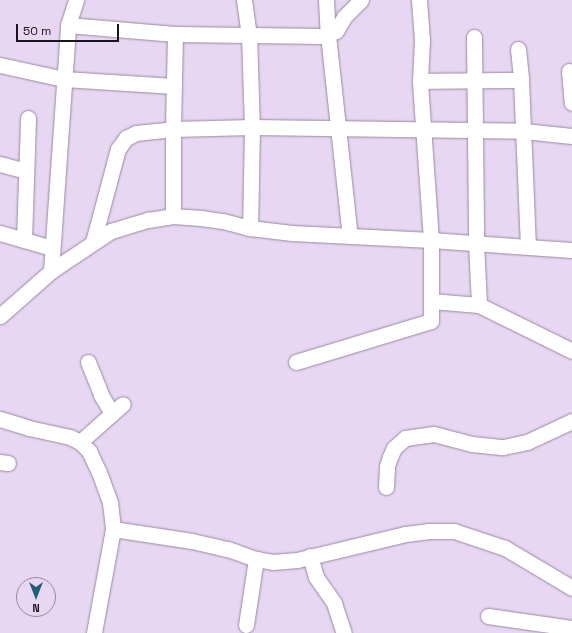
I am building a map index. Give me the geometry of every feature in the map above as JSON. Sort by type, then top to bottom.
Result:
[{"type":"street","points":[[51,271],[68,25],[76,0]]},
{"type":"street","points":[[244,0],[249,34],[252,127],[250,228]]},
{"type":"street","points":[[326,0],[328,35],[350,236]]},
{"type":"street","points":[[68,25],[175,34],[328,35],[336,31],[344,17],[361,0]]},
{"type":"street","points":[[296,362],[431,321],[431,240],[420,81],[422,40],[419,0]]},
{"type":"street","points":[[174,216],[173,129],[175,34]]},
{"type":"street","points":[[474,37],[476,243],[479,305]]},
{"type":"street","points":[[518,49],[524,131],[528,246]]},
{"type":"street","points":[[0,65],[64,79],[174,86]]},
{"type":"street","points":[[569,71],[572,103]]},
{"type":"street","points":[[420,81],[521,80]]},
{"type":"street","points":[[24,240],[28,118]]},
{"type":"street","points":[[93,242],[118,149],[123,141],[136,133],[173,129],[252,127],[423,131],[524,131],[572,136]]},
{"type":"street","points":[[0,164],[26,172]]},
{"type":"street","points":[[0,316],[51,271],[111,231],[148,220],[174,216],[223,221],[250,228],[572,250]]},
{"type":"street","points":[[0,233],[52,248]]},
{"type":"street","points":[[431,300],[479,305],[572,351]]},
{"type":"street","points":[[80,442],[117,408],[101,395],[88,362]]},
{"type":"street","points":[[0,419],[29,428],[70,437],[80,442],[89,450],[105,487],[113,529],[94,633]]},
{"type":"street","points":[[386,487],[387,466],[390,457],[394,448],[405,438],[434,434],[472,444],[502,447],[527,442],[572,421]]},
{"type":"street","points":[[113,529],[228,549],[256,559],[285,562],[405,534],[434,530],[454,531],[506,548],[572,588]]},
{"type":"street","points":[[310,556],[316,577],[334,603],[344,633]]},
{"type":"street","points":[[246,625],[256,559]]},
{"type":"street","points":[[488,616],[571,628]]}]
